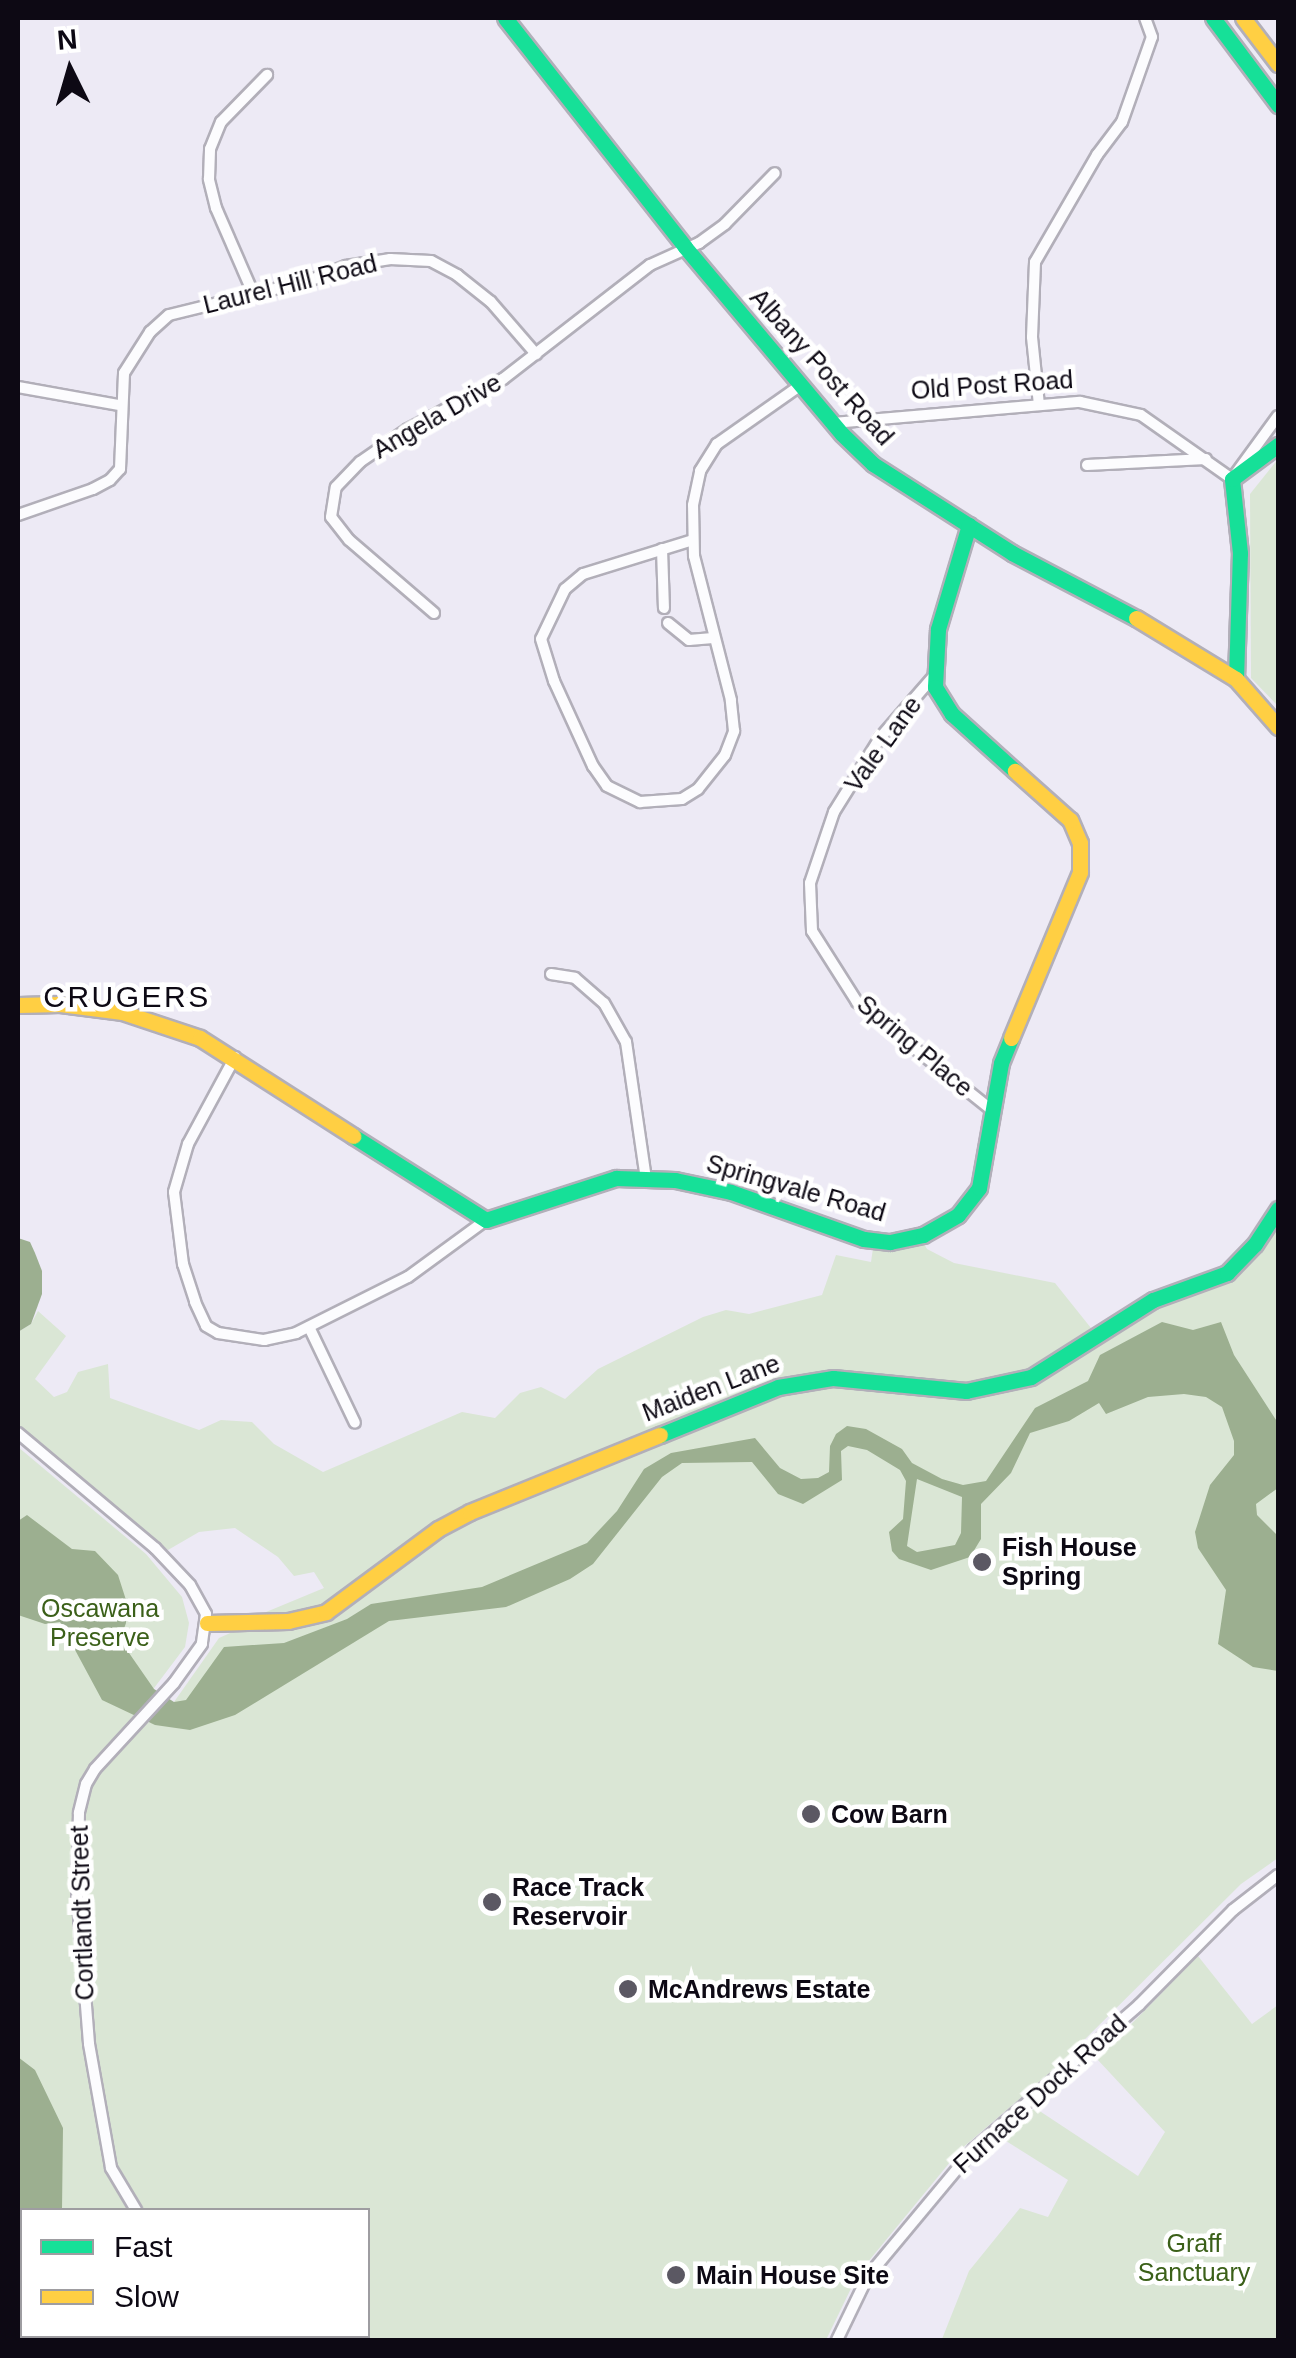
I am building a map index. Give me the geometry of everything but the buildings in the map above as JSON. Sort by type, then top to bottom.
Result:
[{"type":"main road","name":"Albany Post Road","points":[[505,18],[685,247],[833,423],[873,464],[969,526],[1150,624],[1236,680],[1278,727]]},
{"type":"main road","points":[[1212,18],[1278,105]]},
{"type":"main road","points":[[1244,18],[1278,64]]},
{"type":"main road","points":[[1236,680],[1240,553],[1232,479],[1278,445]]},
{"type":"main road","points":[[933,677],[938,629],[969,526]]},
{"type":"main road","name":"Springvale Road","points":[[486,1220],[616,1178],[730,1192],[864,1239],[908,1240],[958,1215],[979,1188],[1002,1063],[1064,915],[1080,872],[1081,851],[1070,820],[952,714],[939,700],[933,677]]},
{"type":"main road","points":[[18,1005],[60,1004],[122,1012],[200,1038],[486,1220]]},
{"type":"main road","name":"Maiden Lane","points":[[207,1622],[288,1622],[326,1612],[438,1528],[470,1512],[778,1387],[833,1378],[966,1391],[1018,1382],[1052,1366],[1153,1300],[1227,1273],[1255,1244],[1278,1209]]},
{"type":"street","points":[[1039,405],[1032,337],[1036,262],[1086,171],[1122,122],[1152,38],[1145,18]]},
{"type":"street","points":[[253,293],[216,208],[209,179],[210,150],[221,122],[266,74]]},
{"type":"street","points":[[536,354],[650,264],[725,224],[775,173]]},
{"type":"street","name":"Laurel Hill Road","points":[[18,515],[110,480],[120,469],[124,453],[120,405],[124,374],[150,332],[169,315],[311,280],[346,266],[390,259],[431,262],[457,275],[491,302],[536,354]]},
{"type":"street","name":"Angela Drive","points":[[434,613],[348,540],[331,516],[336,488],[360,462],[408,430],[503,379],[536,354]]},
{"type":"street","points":[[693,540],[583,574],[565,589],[541,639],[554,682],[593,766],[623,798],[640,802],[682,798],[698,789],[725,755],[734,731],[731,700],[713,638],[693,540],[693,505],[708,457],[717,444],[801,385]]},
{"type":"street","points":[[18,388],[120,405]]},
{"type":"street","name":"Old Post Road","points":[[833,423],[1080,402],[1140,416],[1232,479]]},
{"type":"street","points":[[1232,479],[1278,416]]},
{"type":"street","points":[[1087,465],[1207,460]]},
{"type":"street","points":[[662,549],[660,591],[664,608]]},
{"type":"street","points":[[668,623],[689,640],[713,638]]},
{"type":"street","name":"Vale Lane","points":[[834,812],[880,738],[933,677]]},
{"type":"street","name":"Spring Place","points":[[834,812],[810,883],[812,930],[857,1002],[992,1110]]},
{"type":"street","points":[[551,974],[575,978],[604,1003],[626,1042],[646,1179]]},
{"type":"street","points":[[235,1057],[177,1174],[174,1192],[184,1264],[206,1326],[224,1337],[264,1340],[308,1327],[408,1277],[486,1220]]},
{"type":"street","points":[[308,1327],[354,1423]]},
{"type":"street","points":[[18,1433],[167,1559],[200,1599],[207,1622]]},
{"type":"street","name":"Cortlandt Street","points":[[135,2208],[112,2173],[97,2097],[82,1982],[77,1860],[86,1784],[174,1684],[202,1644],[207,1622]]},
{"type":"street","name":"Furnace Dock Road","points":[[837,2340],[868,2276],[974,2149],[1139,2005],[1233,1910],[1278,1876]]},
{"type":"green space","points":[[1278,459],[1278,706],[1251,678],[1250,494]]},
{"type":"green space","name":"Oscawana Preserve","points":[[1278,1218],[1278,1858],[1241,1884],[1059,2065],[960,2150],[858,2274],[826,2340],[111,2338],[370,2338],[370,2208],[20,2208],[18,2266],[18,1447],[146,1554],[182,1597],[189,1623],[185,1647],[133,1716],[151,1723],[174,1702],[219,1638],[237,1630],[292,1625],[291,1616],[247,1620],[324,1588],[314,1572],[294,1576],[278,1557],[235,1528],[199,1532],[168,1550],[22,1430],[18,1423],[18,1332],[31,1324],[38,1311],[66,1336],[35,1379],[54,1397],[67,1392],[78,1372],[108,1364],[110,1398],[199,1430],[221,1420],[252,1422],[274,1444],[323,1472],[462,1412],[495,1418],[520,1393],[541,1387],[565,1399],[598,1369],[703,1317],[726,1310],[749,1314],[822,1295],[836,1255],[871,1262],[873,1248],[923,1242],[927,1249],[954,1263],[1055,1283],[1103,1343],[1165,1303],[1223,1279]]},
{"type":"green space","name":"Graff Sanctuary","points":[[1198,1956],[1252,2024],[1278,2005],[1278,2340],[917,2340],[942,2339],[969,2271],[1020,2208],[1048,2217],[1068,2180],[998,2136],[1035,2108],[1138,2176],[1165,2132],[1097,2059]]},
{"type":"shaded area","points":[[18,1238],[30,1242],[35,1253],[42,1271],[42,1294],[31,1324],[18,1332]]},
{"type":"shaded area","points":[[1162,1322],[1193,1330],[1221,1322],[1234,1355],[1278,1423],[1278,1488],[1256,1504],[1257,1515],[1278,1536],[1278,1671],[1253,1667],[1218,1644],[1226,1590],[1198,1548],[1195,1532],[1210,1485],[1234,1455],[1234,1441],[1222,1407],[1206,1397],[1184,1394],[1148,1397],[1106,1414],[1099,1403],[1069,1421],[1030,1433],[1011,1473],[981,1504],[981,1539],[970,1557],[931,1570],[899,1559],[892,1551],[889,1532],[903,1519],[906,1481],[900,1470],[867,1450],[848,1446],[841,1451],[842,1480],[803,1504],[778,1494],[752,1462],[682,1463],[662,1477],[593,1564],[570,1579],[506,1607],[389,1621],[235,1715],[190,1730],[155,1725],[102,1700],[60,1622],[45,1624],[18,1615],[18,1521],[27,1515],[72,1549],[95,1551],[118,1575],[126,1600],[126,1623],[120,1640],[154,1689],[174,1702],[186,1700],[224,1647],[284,1643],[347,1619],[371,1604],[482,1587],[587,1543],[617,1511],[644,1469],[671,1453],[755,1438],[780,1468],[801,1479],[818,1478],[829,1472],[830,1446],[836,1434],[847,1426],[866,1429],[902,1449],[912,1463],[942,1479],[963,1485],[986,1481],[1035,1408],[1088,1381],[1100,1355]],"holes":[[[917,1479],[962,1497],[961,1533],[955,1545],[917,1552],[907,1546]]]},
{"type":"shaded area","points":[[18,2057],[35,2070],[63,2128],[62,2208],[20,2208],[18,2266]]},
{"type":"railway","points":[[57,2338],[61,2340]]},
{"type":"traffic: fast","points":[[505,18],[685,247],[842,434],[873,464],[1012,553],[1136,618]]},
{"type":"traffic: fast","points":[[1213,18],[1278,105]]},
{"type":"traffic: fast","points":[[1236,679],[1240,553],[1232,479],[1278,445]]},
{"type":"traffic: fast","points":[[969,525],[938,629],[935,687],[952,714],[1015,771]]},
{"type":"traffic: fast","points":[[353,1136],[486,1220],[616,1178],[675,1180],[731,1192],[864,1239],[890,1242],[923,1235],[958,1215],[979,1188],[1001,1063],[1011,1038]]},
{"type":"traffic: fast","points":[[660,1435],[778,1387],[833,1378],[966,1391],[1031,1377],[1153,1300],[1227,1273],[1255,1244],[1278,1209]]},
{"type":"traffic: slow","points":[[1243,18],[1278,64]]},
{"type":"traffic: slow","points":[[1136,618],[1236,679],[1278,727]]},
{"type":"traffic: slow","points":[[1011,1038],[1080,872],[1080,843],[1070,820],[1015,771]]},
{"type":"traffic: slow","points":[[18,1005],[60,1004],[122,1012],[200,1038],[353,1136]]},
{"type":"traffic: slow","points":[[207,1623],[288,1621],[326,1612],[438,1529],[470,1512],[660,1435]]},
{"type":"place","name":"Fish House Spring","points":[[982,1562]]},
{"type":"place","name":"Cow Barn","points":[[811,1814]]},
{"type":"place","name":"Race Track Reservoir","points":[[492,1902]]},
{"type":"place","name":"McAndrews Estate","points":[[628,1989]]},
{"type":"place","name":"Main House Site","points":[[676,2275]]},
{"type":"district","name":"CRUGERS","points":[[127,997]]}]
